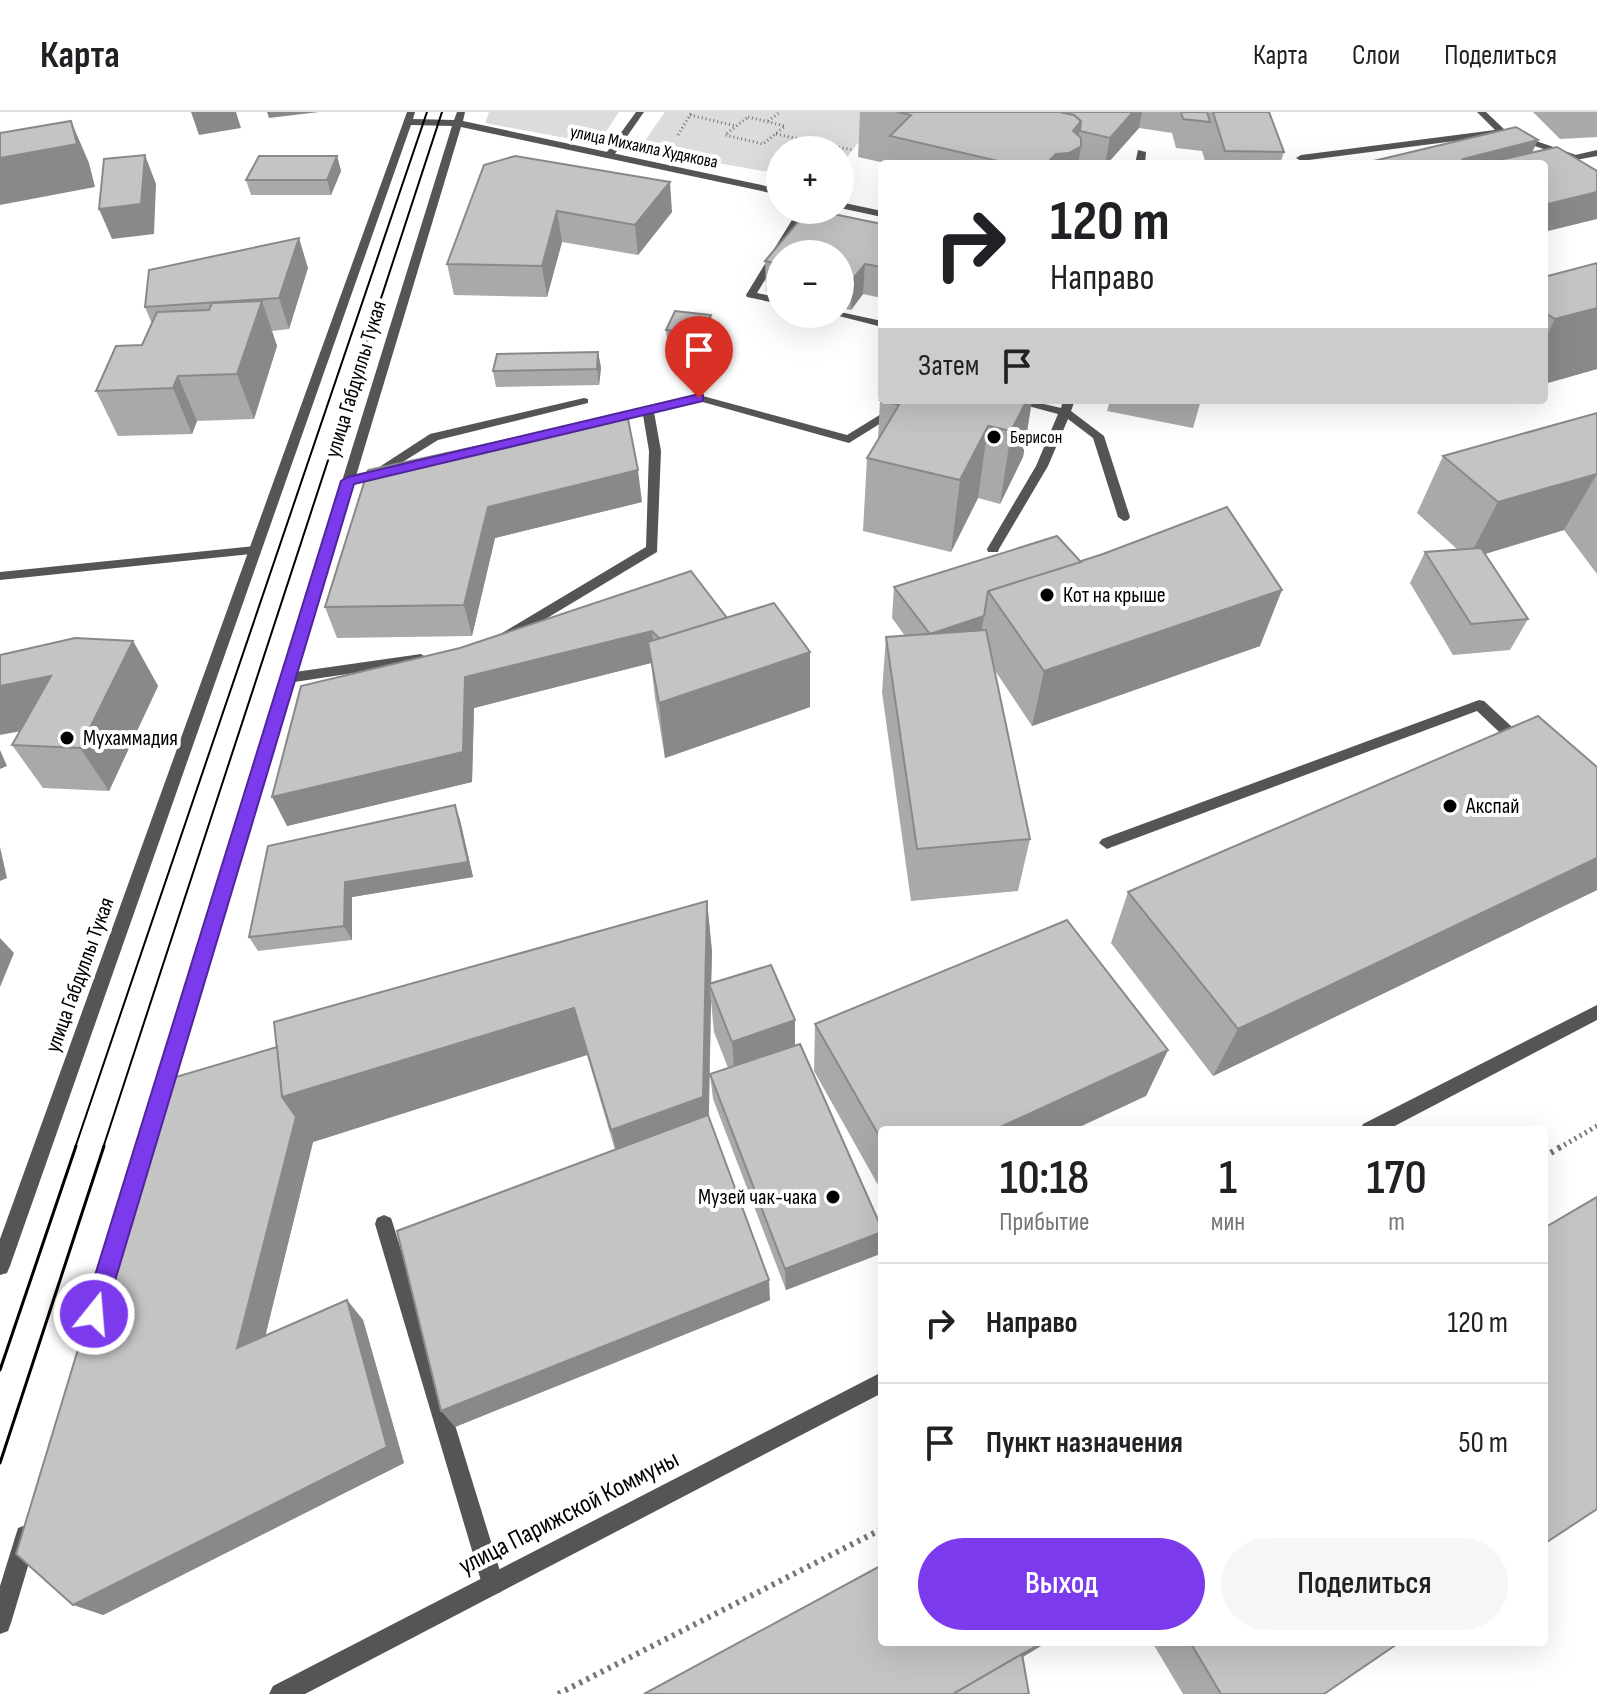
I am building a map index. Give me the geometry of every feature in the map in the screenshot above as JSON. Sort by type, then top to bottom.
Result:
[{"type":"street","points":[[609,156],[640,112]]},
{"type":"street","points":[[1481,112],[1502,132],[1574,156]]},
{"type":"street","name":"улица Михаила Худякова","points":[[409,117],[459,118],[609,156],[766,189]]},
{"type":"street","name":"улица Габдуллы Тукая","points":[[0,1266],[409,117]]},
{"type":"street","name":"улица Габдуллы Тукая","points":[[155,1116],[459,118]]},
{"type":"street","points":[[1301,158],[1502,132]]},
{"type":"street","points":[[1140,160],[1141,152]]},
{"type":"street","points":[[1548,162],[1597,153]]},
{"type":"street","points":[[854,208],[878,213]]},
{"type":"street","points":[[766,270],[751,295],[766,298]]},
{"type":"street","points":[[854,318],[878,323]]},
{"type":"street","points":[[603,420],[699,398],[849,439],[906,404]]},
{"type":"street","points":[[373,475],[434,437],[584,401]]},
{"type":"street","points":[[993,549],[1042,466],[1067,406],[1098,436],[1124,517]]},
{"type":"street","points":[[486,644],[499,640],[652,549],[655,451],[648,410]]},
{"type":"street","points":[[348,481],[423,463]]},
{"type":"street","points":[[0,576],[255,550]]},
{"type":"street","points":[[288,678],[431,658]]},
{"type":"street","points":[[1107,843],[1479,705],[1533,755]]},
{"type":"street","points":[[1377,1126],[1597,1012]]},
{"type":"street","points":[[384,1224],[493,1584]]},
{"type":"street","name":"улица Парижской Коммуны","points":[[281,1694],[878,1384]]},
{"type":"street","points":[[0,1623],[29,1527]]},
{"type":"path","points":[[768,122],[780,112]]},
{"type":"path","points":[[690,115],[737,126]]},
{"type":"path","points":[[748,117],[785,126],[763,144],[725,135],[737,126],[748,117]]},
{"type":"path","points":[[775,134],[785,136]]},
{"type":"path","points":[[1548,1155],[1597,1126]]},
{"type":"path","points":[[558,1694],[878,1531]]},
{"type":"shaded area","points":[[489,112],[619,112],[598,144],[485,123]]},
{"type":"shaded area","points":[[665,112],[882,112],[854,148],[854,136],[766,136],[766,172],[639,149]]},
{"type":"building","points":[[897,112],[1060,112],[1074,115],[1081,121],[1073,131],[1081,138],[1081,146],[1069,153],[1056,154],[1050,160],[994,160],[890,136],[911,115]]},
{"type":"building","points":[[1060,112],[1133,112],[1110,138],[1080,131],[1081,121],[1074,115]]},
{"type":"building","points":[[1181,112],[1207,112],[1210,122],[1183,119]]},
{"type":"building","points":[[1213,112],[1269,112],[1284,152],[1225,151]]},
{"type":"building","points":[[71,121],[77,144],[0,158],[0,133]]},
{"type":"building","points":[[1516,127],[1538,140],[1465,160],[1378,160]]},
{"type":"building","points":[[1557,147],[1597,171],[1597,192],[1548,204],[1548,160],[1499,160]]},
{"type":"building","points":[[145,155],[141,204],[99,209],[104,159]]},
{"type":"building","points":[[259,156],[337,156],[327,180],[246,180]]},
{"type":"building","points":[[515,156],[670,182],[635,225],[557,211],[542,266],[447,264],[484,165]]},
{"type":"building","points":[[854,218],[878,223],[878,266],[865,264],[854,278],[854,240],[783,240],[796,224],[854,224]]},
{"type":"building","points":[[299,238],[279,298],[145,307],[149,270]]},
{"type":"building","points":[[1597,263],[1597,308],[1555,319],[1548,315],[1548,276]]},
{"type":"building","points":[[262,301],[237,374],[178,376],[173,388],[96,391],[116,346],[142,345],[157,312],[209,310],[212,303]]},
{"type":"building","points":[[675,311],[711,315],[702,334],[666,330]]},
{"type":"building","points":[[598,352],[597,369],[493,371],[497,354]]},
{"type":"building","points":[[895,404],[1025,404],[1011,431],[988,426],[960,480],[867,458],[899,405]]},
{"type":"building","points":[[1597,413],[1597,474],[1498,502],[1443,456]]},
{"type":"building","points":[[627,414],[638,470],[488,507],[464,605],[325,607],[368,470]]},
{"type":"building","points":[[1227,507],[1282,590],[1044,671],[988,591],[1103,554]]},
{"type":"building","points":[[1057,536],[1081,562],[988,591],[984,616],[930,634],[894,587]]},
{"type":"building","points":[[1481,548],[1528,619],[1471,624],[1425,552]]},
{"type":"building","points":[[691,571],[727,618],[660,639],[652,631],[465,677],[463,752],[272,797],[301,686],[460,648]]},
{"type":"building","points":[[774,603],[810,652],[659,703],[648,642]]},
{"type":"building","points":[[986,630],[1030,839],[917,849],[886,637]]},
{"type":"building","points":[[75,638],[133,641],[80,748],[12,745],[51,676],[0,686],[0,655]]},
{"type":"building","points":[[1538,716],[1597,767],[1597,858],[1238,1029],[1128,892]]},
{"type":"building","points":[[455,805],[468,862],[345,882],[344,926],[249,937],[268,846]]},
{"type":"building","points":[[707,901],[703,1097],[611,1130],[574,1008],[282,1097],[274,1022]]},
{"type":"building","points":[[1067,920],[1168,1050],[1003,1126],[878,1126],[878,1134],[815,1024]]},
{"type":"building","points":[[771,965],[795,1020],[732,1042],[709,984]]},
{"type":"building","points":[[800,1044],[878,1220],[878,1234],[785,1269],[710,1074]]},
{"type":"building","points":[[277,1047],[282,1097],[296,1117],[237,1348],[347,1300],[387,1447],[73,1605],[16,1554],[159,1082]]},
{"type":"building","points":[[708,1115],[769,1280],[441,1411],[397,1231]]},
{"type":"building","points":[[1597,1197],[1597,1509],[1548,1541],[1548,1226]]},
{"type":"building","points":[[878,1567],[878,1646],[1036,1646],[953,1694],[644,1694]]},
{"type":"building","points":[[1192,1646],[1394,1646],[1324,1694],[1221,1694]]},
{"type":"building","points":[[1022,1654],[1029,1694],[953,1694]]},
{"type":"tram line","points":[[75,1148],[427,112]]},
{"type":"tram line","points":[[103,1148],[442,112]]},
{"type":"tram line","points":[[0,1370],[76,1146]]},
{"type":"tram line","points":[[0,1463],[104,1146]]},
{"type":"place","name":"Берисон","points":[[994,437]]},
{"type":"place","name":"Кот на крыше","points":[[1047,595]]},
{"type":"place","name":"Мухаммадия","points":[[67,738]]},
{"type":"place","name":"Акспай","points":[[1450,806]]},
{"type":"place","name":"Музей чак-чака","points":[[833,1197]]},
{"type":"route","points":[[94,1314],[348,481],[699,398]]}]
